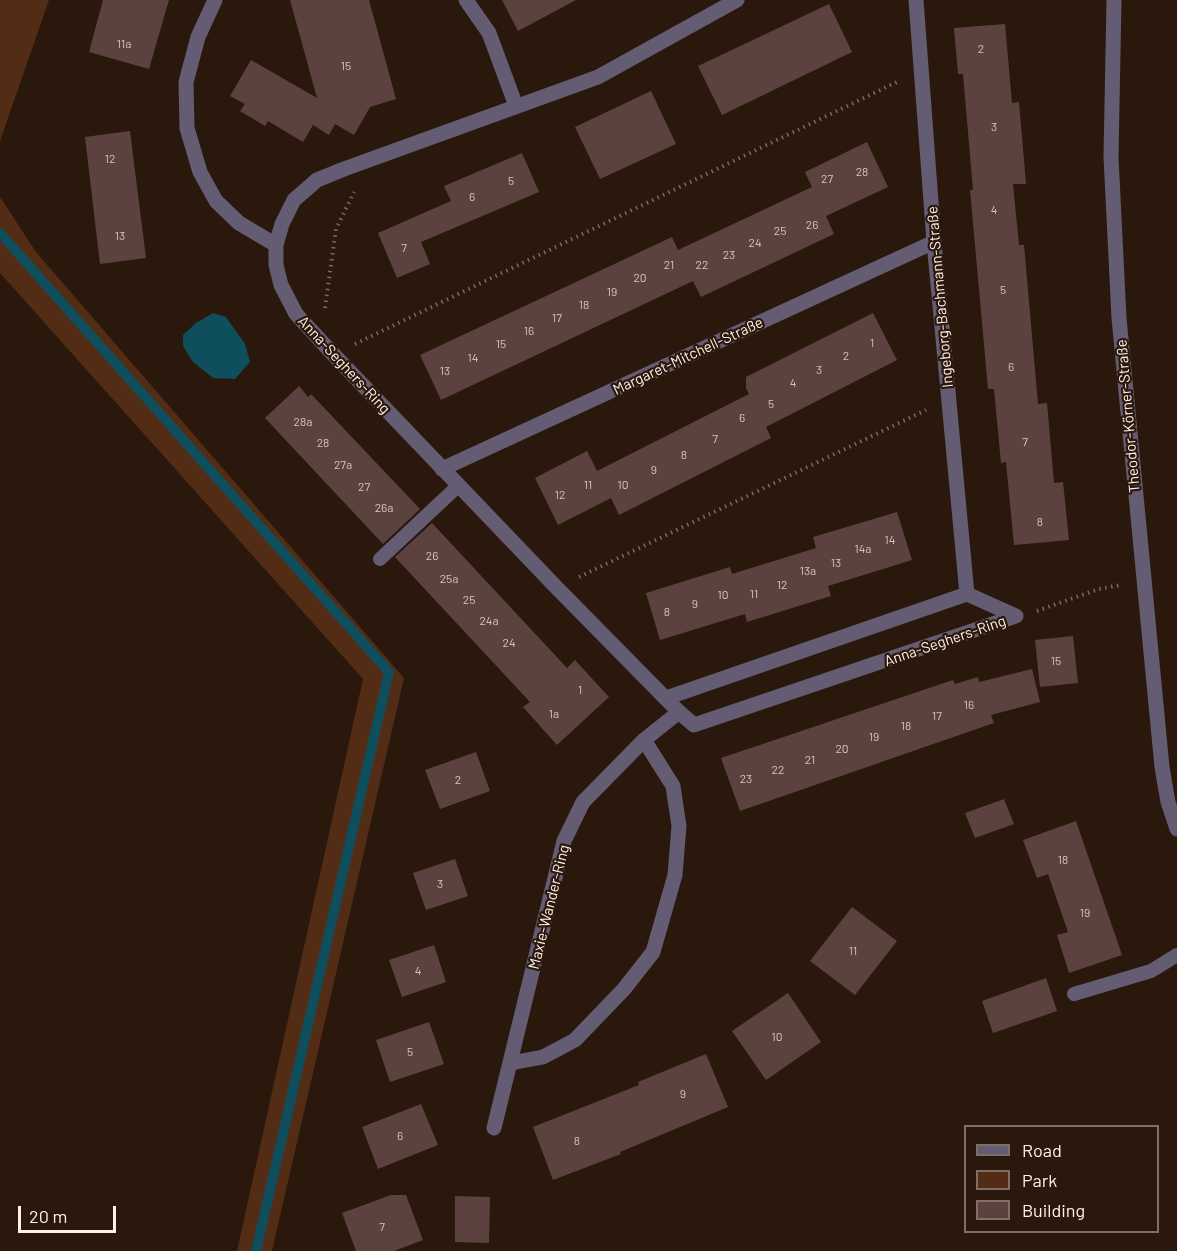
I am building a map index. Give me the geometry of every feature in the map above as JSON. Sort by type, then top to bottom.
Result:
[{"type":"street","points":[[215,0],[198,37],[186,82],[187,128],[200,172],[216,201],[239,223],[276,245]]},
{"type":"street","points":[[466,0],[489,33],[516,106]]},
{"type":"street","name":"Anna-Seghers-Ring","points":[[737,0],[598,77],[546,98],[516,106],[317,180],[294,200],[282,224],[276,245],[276,265],[281,285],[296,314],[321,342],[556,587],[678,712],[694,725],[1016,616]]},
{"type":"street","name":"Ingeborg-Bachmann-Straße","points":[[916,0],[934,242],[967,594]]},
{"type":"street","name":"Theodor-Körner-Straße","points":[[1114,0],[1112,157],[1119,318],[1162,767],[1167,802],[1177,829]]},
{"type":"street","name":"Margaret-Mitchell-Straße","points":[[442,469],[934,242]]},
{"type":"street","points":[[666,698],[967,594]]},
{"type":"street","name":"Anna-Seghers-Ring","points":[[967,594],[1016,616]]},
{"type":"street","name":"Maxie-Wander-Ring","points":[[494,1128],[564,841],[583,802],[644,741],[678,712]]},
{"type":"street","points":[[511,1063],[543,1057],[574,1040],[624,989],[653,952],[675,875],[679,826],[673,786],[644,741]]},
{"type":"lane","points":[[380,559],[458,486]]},
{"type":"lane","points":[[1074,994],[1151,971],[1177,955]]},
{"type":"path","points":[[333,354],[921,70]]},
{"type":"path","points":[[321,342],[327,279],[336,229],[354,192],[344,169]]},
{"type":"path","points":[[556,587],[950,399]]},
{"type":"path","points":[[1016,616],[1099,589],[1144,581]]},
{"type":"green space","points":[[0,0],[49,0],[0,141]]},
{"type":"green space","points":[[0,197],[36,252],[404,678],[272,1251],[237,1251],[363,679],[0,273]]},
{"type":"water","points":[[213,313],[226,317],[245,344],[250,362],[235,379],[213,378],[193,362],[183,346],[183,335],[196,323]]},
{"type":"building","points":[[103,0],[169,0],[149,69],[89,52]]},
{"type":"building","points":[[290,0],[369,0],[396,99],[370,107],[354,135],[335,124],[329,135],[313,125],[303,142],[268,121],[265,126],[240,111],[245,104],[230,96],[251,60],[317,98]]},
{"type":"building","points":[[502,0],[576,0],[518,31]]},
{"type":"building","points":[[829,4],[852,52],[722,115],[698,66]]},
{"type":"building","points":[[1005,24],[1012,103],[1019,102],[1026,184],[1013,184],[1019,245],[1024,245],[1038,404],[1047,403],[1054,483],[1063,482],[1069,540],[1014,545],[1006,462],[1001,463],[994,389],[988,389],[970,190],[973,190],[963,74],[958,74],[954,28]]},
{"type":"building","points":[[651,91],[676,144],[600,179],[575,127]]},
{"type":"building","points":[[130,131],[146,258],[100,264],[85,137]]},
{"type":"building","points":[[867,142],[888,187],[826,216],[834,234],[701,297],[693,281],[441,400],[420,355],[672,237],[678,250],[812,187],[805,172]]},
{"type":"building","points":[[522,153],[539,192],[421,242],[430,264],[397,278],[378,233],[451,201],[444,186]]},
{"type":"building","points":[[873,313],[897,360],[766,427],[771,438],[619,515],[611,498],[558,525],[535,478],[587,451],[597,471],[749,394],[746,388],[746,377]]},
{"type":"building","points":[[299,386],[308,397],[311,394],[420,509],[383,544],[265,418]]},
{"type":"building","points":[[897,512],[912,560],[828,586],[831,596],[747,622],[745,614],[660,640],[646,593],[730,567],[732,574],[816,548],[813,537]]},
{"type":"building","points":[[432,523],[567,668],[575,660],[609,697],[557,745],[523,707],[530,702],[395,557]]},
{"type":"building","points":[[1073,636],[1078,683],[1040,687],[1035,640]]},
{"type":"building","points":[[1032,669],[1040,702],[991,715],[994,723],[740,811],[721,758],[953,680],[955,684],[978,677],[979,682]]},
{"type":"building","points":[[476,752],[490,791],[440,809],[425,770]]},
{"type":"building","points":[[1004,799],[1014,824],[975,838],[965,813]]},
{"type":"building","points":[[1076,821],[1122,955],[1069,973],[1057,935],[1068,932],[1048,874],[1037,878],[1023,840]]},
{"type":"building","points":[[455,859],[468,896],[426,910],[413,873]]},
{"type":"building","points":[[852,907],[897,941],[855,995],[810,961]]},
{"type":"building","points":[[434,945],[446,982],[402,997],[389,960]]},
{"type":"building","points":[[1046,978],[1057,1011],[993,1033],[982,1001]]},
{"type":"building","points":[[788,993],[821,1042],[766,1080],[732,1031]]},
{"type":"building","points":[[429,1022],[444,1064],[390,1082],[376,1040]]},
{"type":"building","points":[[706,1054],[728,1107],[620,1152],[621,1154],[553,1180],[533,1127],[639,1085],[638,1082]]},
{"type":"building","points":[[421,1104],[438,1145],[378,1169],[362,1127]]},
{"type":"building","points":[[391,1195],[406,1195],[423,1240],[394,1251],[356,1251],[342,1213]]},
{"type":"building","points":[[455,1196],[490,1197],[489,1243],[455,1242]]},
{"type":"waterway","points":[[0,233],[389,672],[256,1251]]}]
